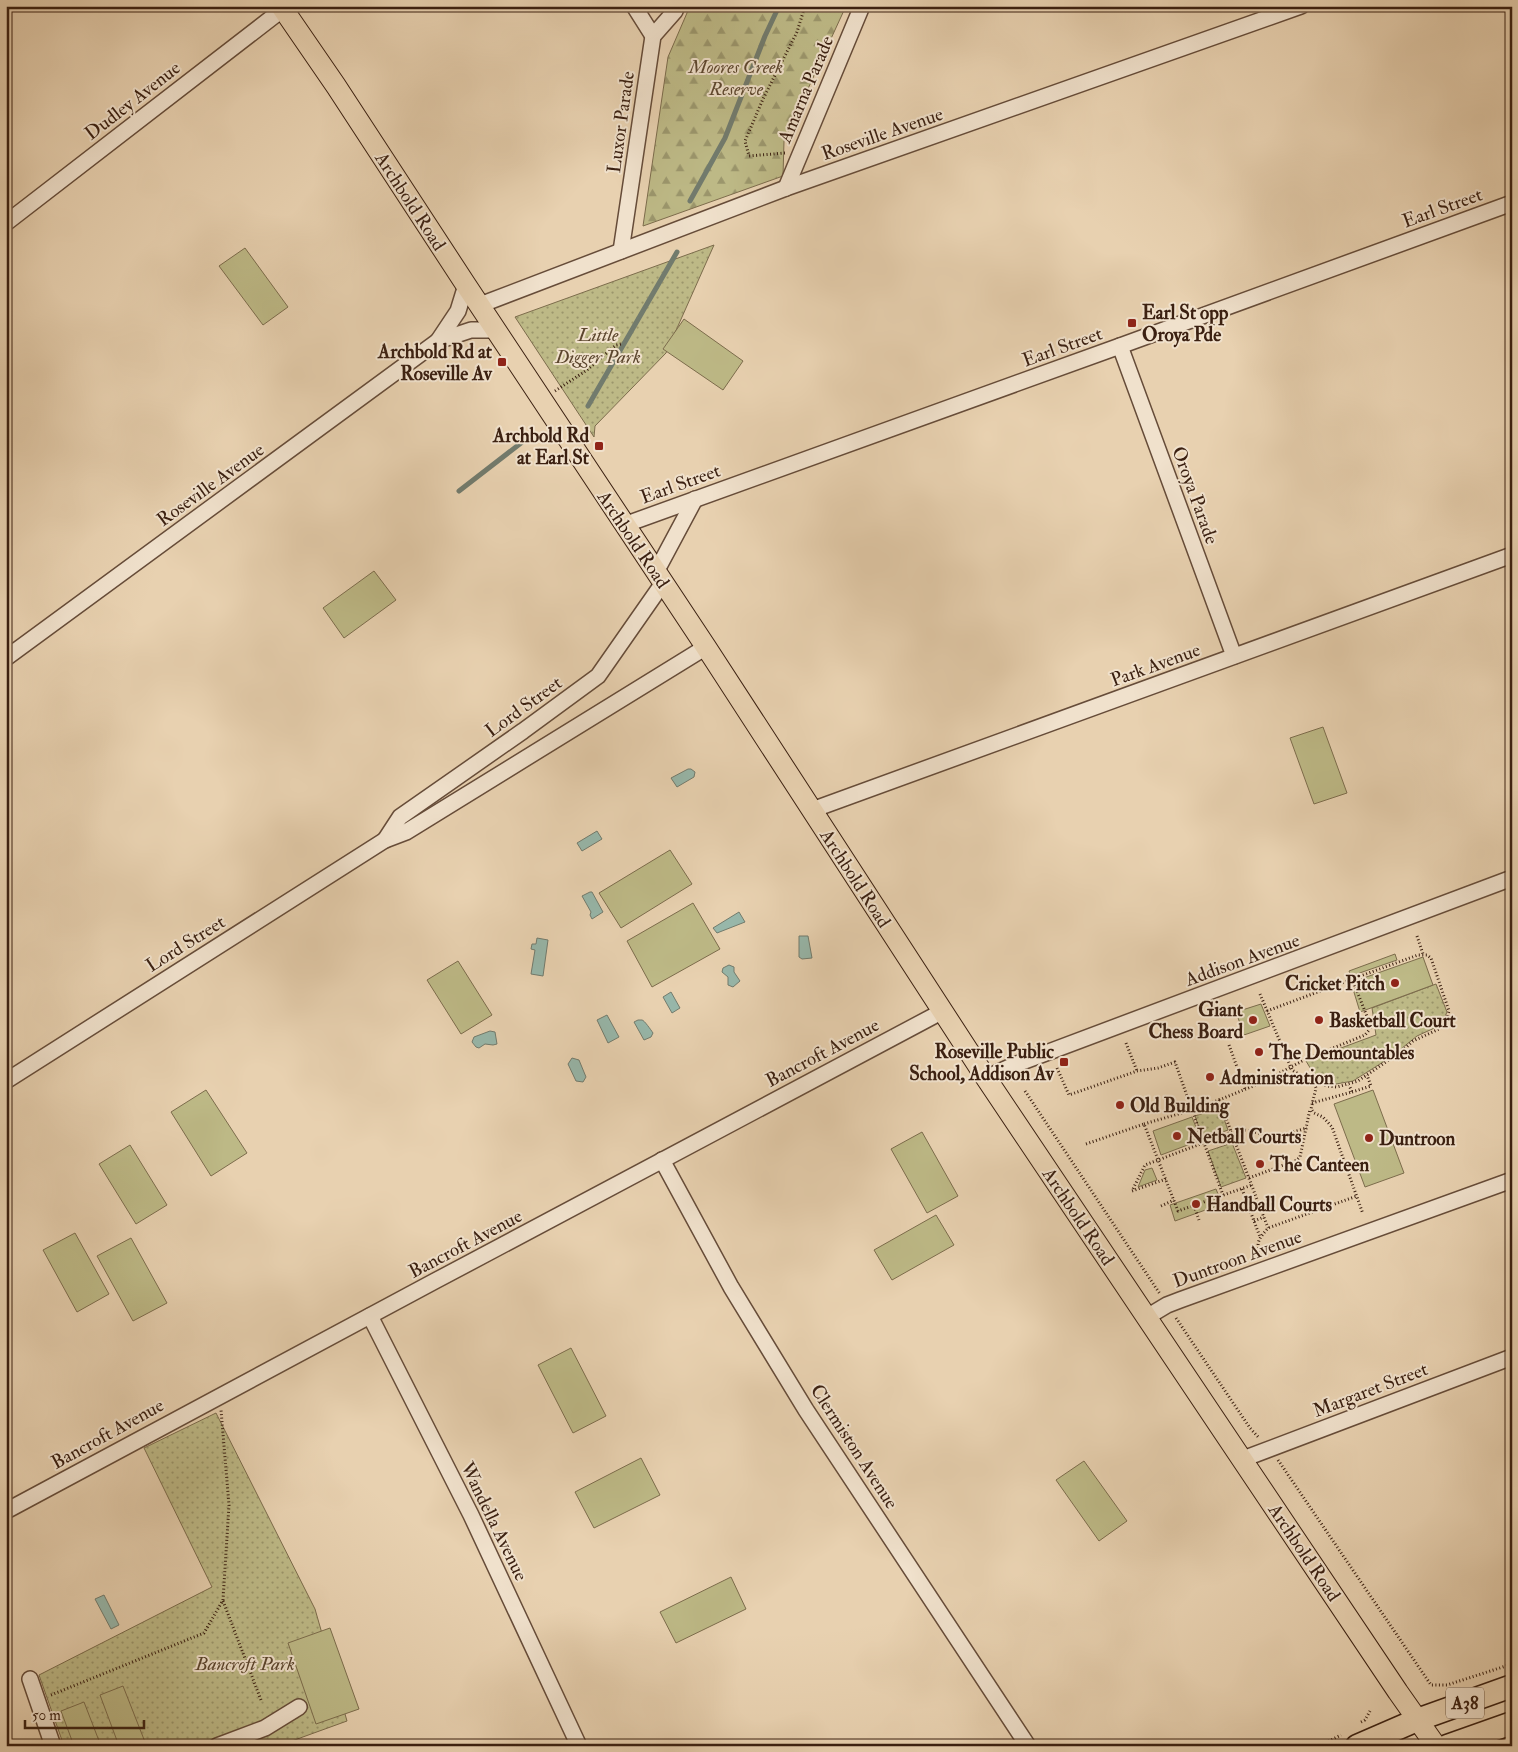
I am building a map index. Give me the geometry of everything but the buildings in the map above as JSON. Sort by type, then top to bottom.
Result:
[{"type":"highway","name":"A38","points":[[1357,1746],[1417,1720],[1512,1686]]},
{"type":"highway","name":"A38","points":[[1447,1746],[1512,1723]]},
{"type":"main road","name":"Archbold Road","points":[[282,8],[336,86],[706,647],[986,1078],[1436,1746]]},
{"type":"street","points":[[634,6],[653,36],[677,6]]},
{"type":"street","name":"Amarna Parade","points":[[786,188],[862,6]]},
{"type":"street","name":"Roseville Avenue","points":[[480,305],[786,188],[1301,6]]},
{"type":"street","name":"Dudley Avenue","points":[[6,223],[282,8]]},
{"type":"street","name":"Luxor Parade","points":[[621,251],[653,36]]},
{"type":"street","name":"Earl Street","points":[[624,525],[1512,203]]},
{"type":"street","name":"Roseville Avenue","points":[[438,341],[458,311],[466,285]]},
{"type":"street","name":"Roseville Avenue","points":[[6,658],[438,341],[471,330],[496,330]]},
{"type":"street","name":"Oroya Parade","points":[[1120,346],[1234,656]]},
{"type":"street","name":"Lord Street","points":[[385,840],[400,816],[523,731],[598,676],[660,578],[696,498]]},
{"type":"street","name":"Park Avenue","points":[[812,810],[1512,555]]},
{"type":"street","name":"Lord Street","points":[[6,1081],[385,840],[406,832],[706,647]]},
{"type":"street","name":"Addison Avenue","points":[[986,1078],[1014,1065],[1512,878]]},
{"type":"street","name":"Bancroft Avenue","points":[[6,1511],[220,1394],[943,1011]]},
{"type":"street","name":"Clermiston Avenue","points":[[662,1160],[731,1287],[806,1410],[1028,1746]]},
{"type":"street","name":"Duntroon Avenue","points":[[1147,1317],[1167,1305],[1512,1180]]},
{"type":"street","name":"Wandella Avenue","points":[[370,1316],[476,1523],[579,1746]]},
{"type":"street","name":"Margaret Street","points":[[1243,1459],[1512,1358]]},
{"type":"street","points":[[30,1679],[53,1746]]},
{"type":"street","points":[[217,1746],[265,1728],[299,1707]]},
{"type":"path","points":[[800,152],[749,156],[745,141],[763,99],[797,32],[805,6]]},
{"type":"path","points":[[542,399],[563,387],[587,370],[616,345],[621,344]]},
{"type":"path","points":[[1260,994],[1290,1068],[1300,1076],[1327,1086],[1337,1087],[1349,1084],[1367,1075],[1402,1051],[1413,1041],[1439,1029],[1446,1022],[1449,1011],[1430,958],[1424,954],[1417,936]]},
{"type":"path","points":[[1267,1012],[1424,954]]},
{"type":"path","points":[[1086,1144],[1219,1100],[1263,1082],[1304,1060],[1360,1038],[1368,1032],[1370,1024],[1353,981],[1355,978]]},
{"type":"path","points":[[1126,1042],[1137,1071]]},
{"type":"path","points":[[1229,1045],[1245,1089]]},
{"type":"path","points":[[1057,1068],[1069,1095],[1137,1071],[1158,1068],[1175,1062],[1223,1195]]},
{"type":"path","points":[[1312,1103],[1371,1086],[1367,1075]]},
{"type":"path","points":[[1249,1178],[1297,1160],[1300,1157],[1316,1088],[1312,1080]]},
{"type":"path","points":[[1349,1084],[1352,1092]]},
{"type":"path","points":[[1025,1091],[1250,1428],[1283,1466],[1342,1556],[1431,1685],[1447,1686],[1512,1664]]},
{"type":"path","points":[[1219,1100],[1268,1228]]},
{"type":"path","points":[[1310,1109],[1332,1127],[1363,1214]]},
{"type":"path","points":[[1144,1124],[1178,1211],[1252,1185]]},
{"type":"path","points":[[1166,1179],[1132,1191],[1145,1165],[1237,1130],[1248,1129],[1262,1134],[1279,1135],[1307,1128]]},
{"type":"path","points":[[1242,1189],[1260,1237]]},
{"type":"path","points":[[1258,1252],[1257,1244],[1268,1228],[1356,1196]]},
{"type":"path","points":[[1160,1206],[1174,1200]]},
{"type":"path","points":[[1194,1206],[1199,1220]]},
{"type":"path","points":[[1254,1221],[1264,1217]]},
{"type":"path","points":[[220,1394],[229,1505],[223,1600],[261,1700]]},
{"type":"path","points":[[37,1701],[204,1633],[223,1600]]},
{"type":"green space","name":"Moores Creek Reserve","points":[[690,6],[846,6],[784,141],[783,176],[643,226],[668,57]]},
{"type":"green space","name":"Little Digger Park","points":[[714,245],[666,353],[595,426],[594,437],[515,317]]},
{"type":"green space","points":[[245,248],[288,307],[263,325],[219,266]]},
{"type":"green space","points":[[684,319],[743,361],[723,390],[663,349]]},
{"type":"green space","points":[[374,571],[396,600],[344,638],[323,608]]},
{"type":"green space","points":[[1323,727],[1347,793],[1314,804],[1290,738]]},
{"type":"green space","points":[[670,850],[692,884],[621,928],[599,893]]},
{"type":"green space","points":[[693,903],[720,949],[652,987],[627,941]]},
{"type":"green space","points":[[1395,954],[1397,960],[1351,976],[1349,971]]},
{"type":"green space","name":"Cricket Pitch","points":[[1423,957],[1433,985],[1360,1012],[1353,989],[1358,987],[1358,980]]},
{"type":"green space","points":[[458,961],[492,1015],[461,1034],[427,980]]},
{"type":"green space","points":[[1436,984],[1447,1012],[1441,1025],[1417,1036],[1391,1057],[1353,1081],[1336,1084],[1318,1081],[1306,1061],[1376,1035],[1372,1008]]},
{"type":"green space","name":"Giant Chess Board","points":[[1261,1004],[1270,1026],[1244,1035],[1236,1012]]},
{"type":"green space","points":[[206,1090],[247,1153],[211,1176],[171,1112]]},
{"type":"green space","name":"Duntroon","points":[[1373,1090],[1404,1173],[1365,1187],[1334,1104]]},
{"type":"green space","points":[[1220,1108],[1228,1130],[1203,1139],[1195,1116]]},
{"type":"green space","name":"Netball Courts","points":[[1192,1117],[1201,1140],[1161,1155],[1153,1131]]},
{"type":"green space","points":[[922,1132],[958,1196],[927,1213],[891,1149]]},
{"type":"green space","points":[[1232,1143],[1246,1178],[1221,1187],[1208,1151]]},
{"type":"green space","points":[[130,1145],[167,1205],[136,1224],[99,1164]]},
{"type":"green space","points":[[1152,1168],[1157,1180],[1138,1187],[1145,1170]]},
{"type":"green space","name":"Handball Courts","points":[[1216,1189],[1222,1204],[1175,1221],[1170,1205]]},
{"type":"green space","points":[[936,1215],[954,1245],[892,1280],[874,1250]]},
{"type":"green space","points":[[75,1233],[109,1294],[77,1312],[43,1250]]},
{"type":"green space","points":[[131,1238],[167,1303],[133,1321],[97,1256]]},
{"type":"green space","points":[[571,1348],[606,1416],[573,1433],[538,1365]]},
{"type":"green space","name":"Bancroft Park","points":[[216,1413],[315,1609],[347,1721],[278,1746],[64,1746],[39,1675],[212,1587],[144,1448]]},
{"type":"green space","points":[[641,1458],[660,1495],[594,1528],[575,1492]]},
{"type":"green space","points":[[1084,1461],[1127,1521],[1099,1541],[1056,1480]]},
{"type":"green space","points":[[731,1577],[746,1609],[676,1643],[660,1612]]},
{"type":"green space","points":[[330,1628],[359,1709],[316,1724],[288,1643]]},
{"type":"green space","points":[[123,1686],[145,1742],[135,1746],[119,1746],[100,1695]]},
{"type":"green space","points":[[84,1702],[101,1746],[74,1746],[61,1711]]},
{"type":"shaded area","points":[[688,769],[695,772],[694,777],[677,787],[671,778]]},
{"type":"shaded area","points":[[597,831],[602,839],[582,851],[577,843]]},
{"type":"shaded area","points":[[592,892],[603,912],[592,919],[591,912],[582,896]]},
{"type":"shaded area","points":[[739,912],[745,922],[717,933],[713,928]]},
{"type":"shaded area","points":[[799,936],[808,936],[812,958],[802,959],[799,957]]},
{"type":"shaded area","points":[[537,938],[548,940],[543,976],[531,974],[535,950],[531,949],[532,944],[536,944]]},
{"type":"shaded area","points":[[729,965],[734,967],[734,972],[740,981],[733,987],[728,985],[728,977],[722,972],[723,968]]},
{"type":"shaded area","points":[[671,992],[680,1008],[672,1013],[663,997]]},
{"type":"shaded area","points":[[607,1015],[619,1037],[608,1043],[597,1020]]},
{"type":"shaded area","points":[[643,1020],[648,1025],[653,1033],[651,1037],[644,1040],[634,1022]]},
{"type":"shaded area","points":[[490,1031],[495,1032],[497,1044],[485,1044],[479,1048],[476,1047],[472,1042],[474,1037]]},
{"type":"shaded area","points":[[572,1058],[579,1060],[586,1077],[583,1082],[576,1081],[568,1064]]},
{"type":"shaded area","points":[[104,1595],[119,1625],[111,1629],[95,1599]]},
{"type":"waterway","points":[[690,201],[725,138],[765,36],[779,6]]},
{"type":"waterway","points":[[588,406],[677,252]]},
{"type":"waterway","points":[[459,491],[530,436]]},
{"type":"place","name":"Earl St opp Oroya Pde","points":[[1132,323]]},
{"type":"place","name":"Archbold Rd at Roseville Av","points":[[502,362]]},
{"type":"place","name":"Archbold Rd at Earl St","points":[[599,446]]},
{"type":"place","name":"Cricket Pitch","points":[[1395,983]]},
{"type":"place","name":"Giant Chess Board","points":[[1253,1020]]},
{"type":"place","name":"Basketball Court","points":[[1319,1020]]},
{"type":"place","name":"The Demountables","points":[[1259,1052]]},
{"type":"place","name":"Roseville Public School, Addison Av","points":[[1064,1062]]},
{"type":"place","name":"Administration","points":[[1210,1077]]},
{"type":"place","name":"Old Building","points":[[1120,1105]]},
{"type":"place","name":"Netball Courts","points":[[1177,1136]]},
{"type":"place","name":"Duntroon","points":[[1369,1138]]},
{"type":"place","name":"The Canteen","points":[[1260,1164]]},
{"type":"place","name":"Handball Courts","points":[[1196,1204]]}]
